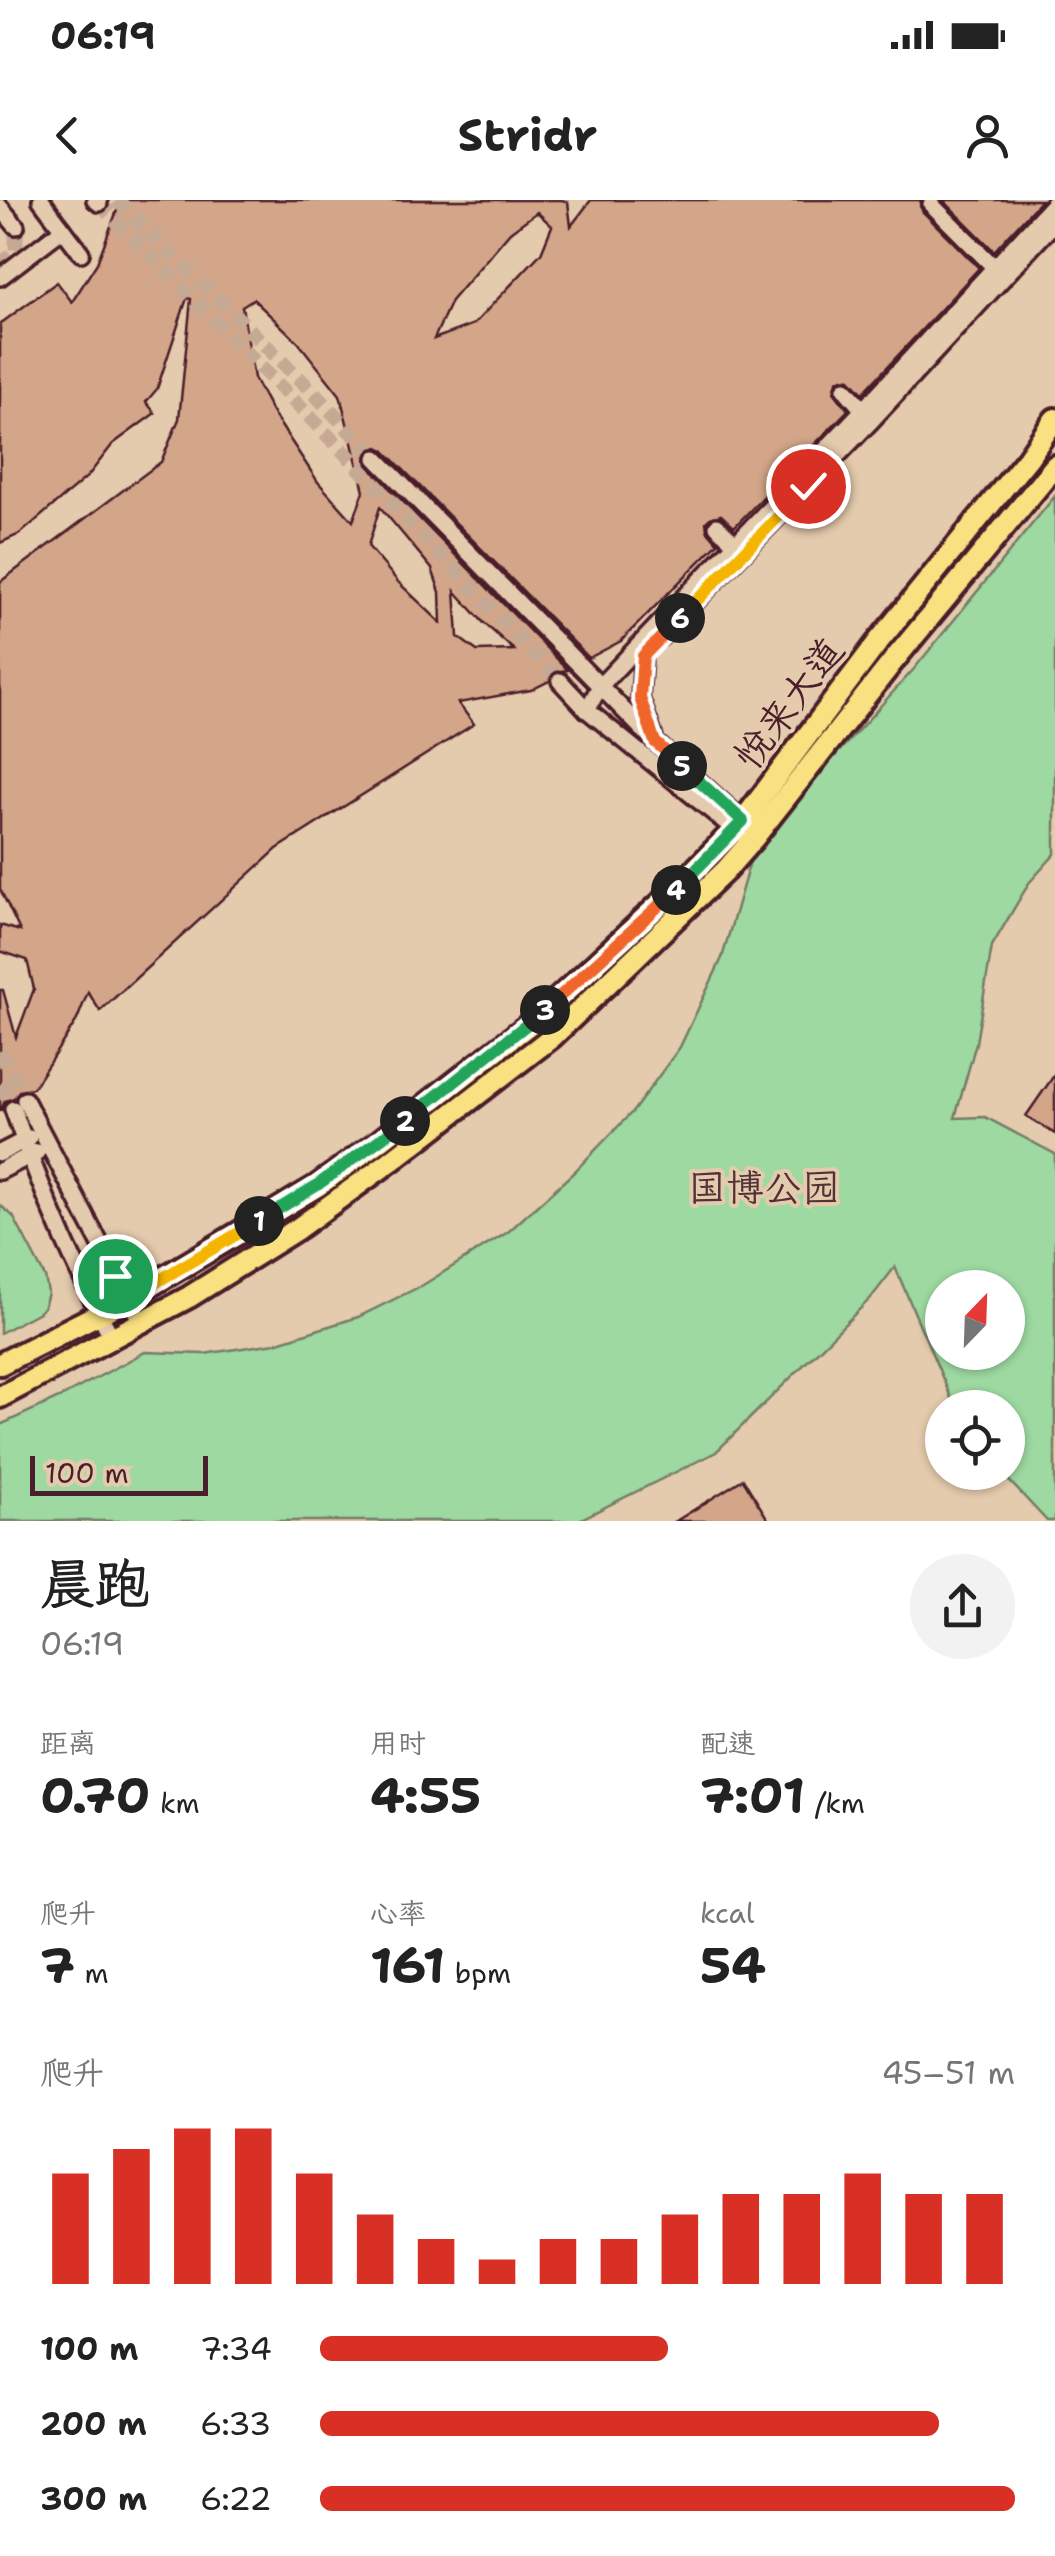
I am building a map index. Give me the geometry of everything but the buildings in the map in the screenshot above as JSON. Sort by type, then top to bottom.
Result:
[{"type":"main road","name":"悦来大道","points":[[0,1397],[188,1297],[297,1230],[552,1038],[725,871],[743,830],[878,642],[1028,458],[1055,419]]},
{"type":"main road","name":"悦来大道","points":[[0,1364],[128,1299],[284,1206],[377,1143],[536,1018],[743,830],[894,660],[1055,466]]},
{"type":"street","points":[[41,200],[81,253]]},
{"type":"street","points":[[587,710],[1000,272],[1055,202]]},
{"type":"street","points":[[930,204],[1000,272]]},
{"type":"street","points":[[0,206],[16,226]]},
{"type":"street","points":[[1000,272],[1055,222]]},
{"type":"street","points":[[0,277],[63,229]]},
{"type":"street","points":[[845,388],[868,415]]},
{"type":"street","points":[[376,458],[743,830]]},
{"type":"street","points":[[717,526],[740,548]]},
{"type":"street","points":[[604,690],[643,656],[740,548]]},
{"type":"street","points":[[643,656],[640,698],[655,742]]},
{"type":"street","points":[[560,681],[587,710],[743,830]]},
{"type":"street","points":[[112,1338],[26,1148],[19,1105],[45,1139],[141,1322]]},
{"type":"street","points":[[0,1153],[45,1139]]},
{"type":"street","points":[[0,1170],[26,1148]]},
{"type":"green space","name":"国博公园","points":[[1055,496],[1055,854],[1029,883],[992,946],[976,1043],[955,1118],[985,1117],[1055,1154],[1055,1521],[1047,1521],[1018,1490],[1025,1490],[1025,1390],[948,1390],[939,1370],[1025,1370],[1025,1270],[925,1270],[925,1337],[895,1267],[871,1298],[716,1452],[577,1521],[0,1521],[0,1425],[145,1352],[204,1354],[275,1343],[358,1317],[423,1285],[508,1232],[634,1110],[680,1047],[722,958],[755,844],[914,669]]},
{"type":"green space","points":[[0,1205],[13,1216],[45,1277],[48,1293],[39,1312],[0,1333]]},
{"type":"tunnel","points":[[117,200],[376,458]]},
{"type":"tunnel","points":[[99,203],[349,457],[560,681]]},
{"type":"tunnel","points":[[0,265],[16,252],[16,226]]},
{"type":"tunnel","points":[[0,1051],[25,1100]]},
{"type":"tunnel","points":[[0,1084],[13,1109]]},
{"type":"route","points":[[115,1276],[128,1299],[316,1186],[377,1143],[536,1018],[676,889],[743,821],[655,742],[640,698],[643,656],[808,486]]}]
